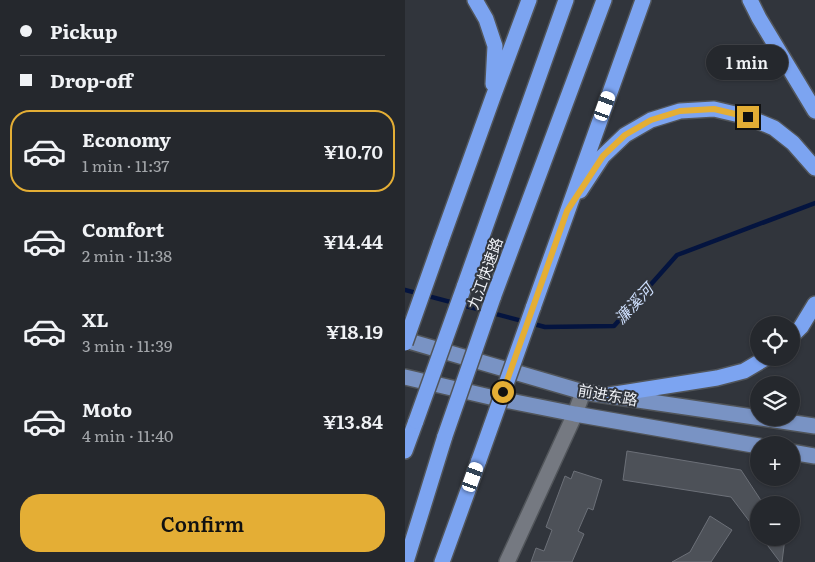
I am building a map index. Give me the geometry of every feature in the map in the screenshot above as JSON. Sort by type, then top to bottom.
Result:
[{"type":"highway","points":[[475,0],[486,20],[495,46],[493,96]]},
{"type":"highway","points":[[405,341],[529,0]]},
{"type":"highway","name":"九江快速路","points":[[405,451],[566,0]]},
{"type":"highway","name":"九江快速路","points":[[406,562],[445,436],[493,298],[604,0]]},
{"type":"highway","points":[[442,562],[643,0]]},
{"type":"highway","points":[[750,0],[815,111]]},
{"type":"highway","points":[[567,211],[603,156],[625,135],[651,120],[680,111],[714,109],[748,117],[774,128],[793,143],[815,168]]},
{"type":"highway","points":[[800,329],[815,304]]},
{"type":"highway","points":[[609,395],[717,378],[751,366]]},
{"type":"main road","name":"前进东路","points":[[405,341],[583,392],[815,426]]},
{"type":"main road","name":"前进东路","points":[[405,377],[575,414],[750,444]]},
{"type":"main road","points":[[800,454],[815,456]]},
{"type":"street","points":[[507,562],[575,414],[583,392]]},
{"type":"building","points":[[627,451],[741,470],[758,496],[750,496],[750,522],[731,497],[623,480]]},
{"type":"building","points":[[574,471],[602,480],[593,510],[588,508],[578,531],[584,534],[572,562],[531,562],[536,548],[544,551],[552,530],[546,527],[565,476],[571,479]]},
{"type":"building","points":[[710,516],[732,530],[711,562],[672,562],[690,552]]},
{"type":"building","points":[[768,546],[784,546],[782,562],[780,562]]},
{"type":"waterway","name":"濂溪河","points":[[405,290],[545,327],[614,326],[677,255],[815,203]]},
{"type":"route","points":[[503,392],[567,211],[603,156],[625,135],[651,120],[680,111],[714,109],[748,117]]}]
